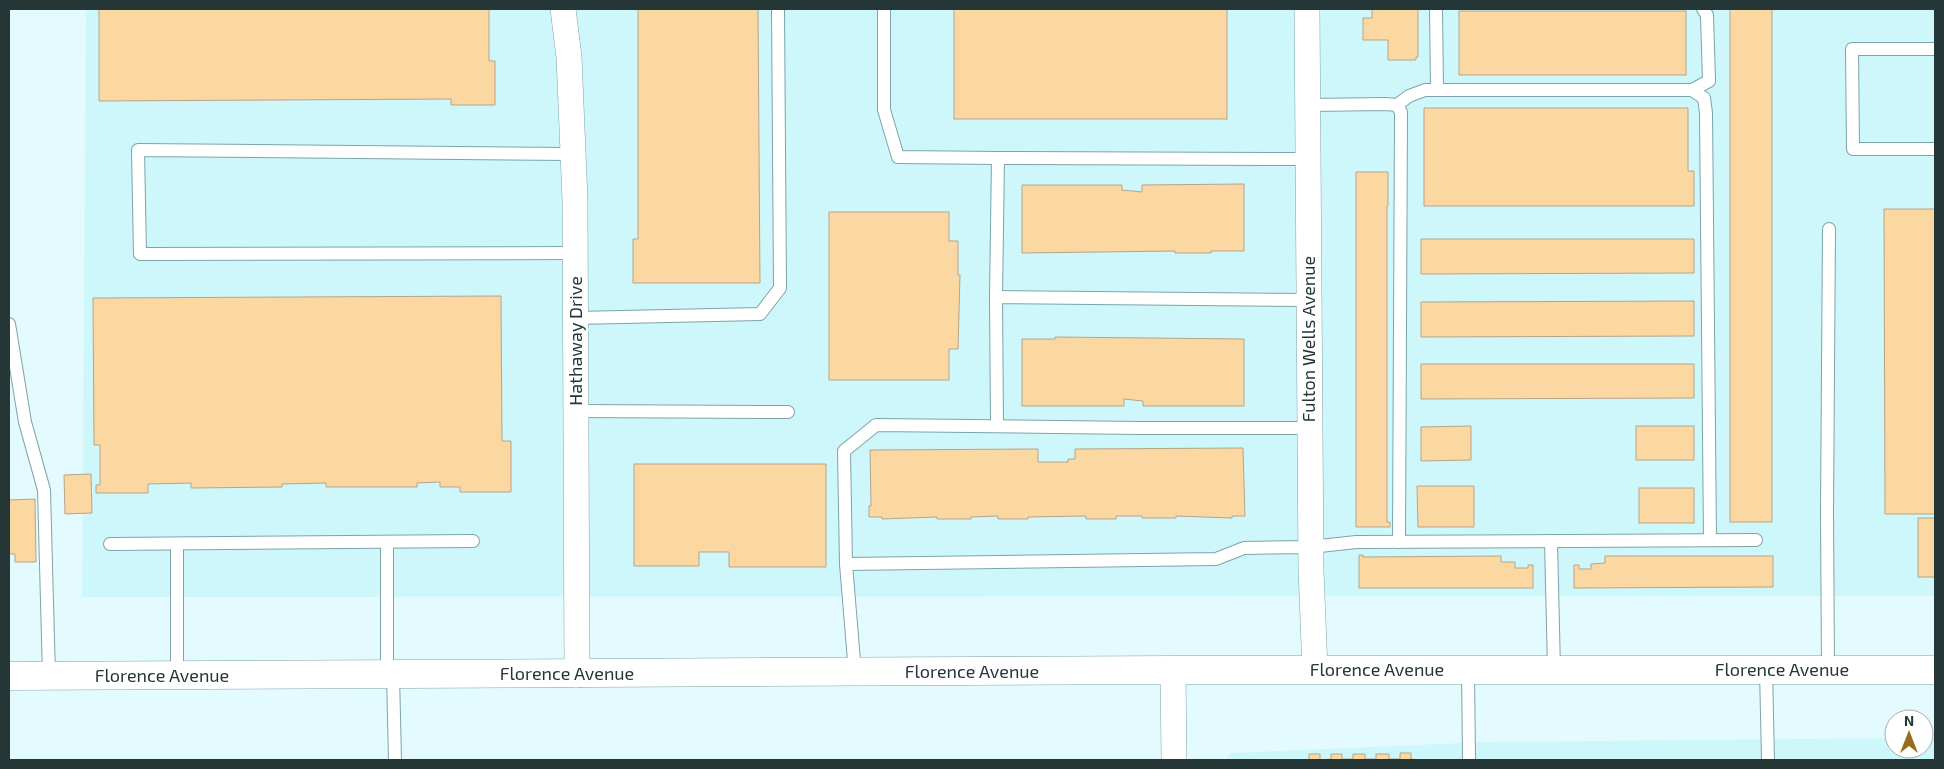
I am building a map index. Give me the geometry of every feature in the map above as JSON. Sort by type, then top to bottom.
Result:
[{"type":"main road","name":"Florence Avenue","points":[[9,676],[577,675],[1173,670],[1935,670]]},
{"type":"street","name":"Hathaway Drive","points":[[563,9],[569,56],[576,253],[577,675]]},
{"type":"street","name":"Fulton Wells Avenue","points":[[1307,9],[1311,547],[1315,670]]},
{"type":"street","points":[[1173,670],[1174,760]]},
{"type":"lane","points":[[576,318],[760,314],[780,288],[778,9]]},
{"type":"lane","points":[[884,9],[884,110],[898,157],[1308,159]]},
{"type":"lane","points":[[1436,9],[1437,90]]},
{"type":"lane","points":[[1308,105],[1397,105],[1409,96],[1425,90],[1692,90],[1709,81],[1707,15],[1703,9]]},
{"type":"lane","points":[[1935,49],[1852,49],[1853,149],[1935,149]]},
{"type":"lane","points":[[1692,90],[1704,98],[1706,113],[1710,540]]},
{"type":"lane","points":[[1397,105],[1402,112],[1399,542]]},
{"type":"lane","points":[[573,154],[138,150],[140,254],[576,253]]},
{"type":"lane","points":[[997,426],[998,158]]},
{"type":"lane","points":[[1828,670],[1829,229]]},
{"type":"lane","points":[[996,297],[1309,300]]},
{"type":"lane","points":[[9,324],[24,422],[44,490],[49,676]]},
{"type":"lane","points":[[576,411],[788,412]]},
{"type":"lane","points":[[855,673],[846,564],[844,451],[876,425],[1310,428]]},
{"type":"lane","points":[[846,564],[1175,561],[1216,559],[1244,548],[1311,547],[1356,542],[1756,540]]},
{"type":"lane","points":[[110,544],[472,541]]},
{"type":"lane","points":[[1551,541],[1554,670]]},
{"type":"lane","points":[[387,542],[390,675],[395,760]]},
{"type":"lane","points":[[177,544],[177,676]]},
{"type":"lane","points":[[1468,670],[1469,760]]},
{"type":"lane","points":[[1766,670],[1768,760]]},
{"type":"shaded area","points":[[86,9],[1935,9],[1935,596],[82,597]]},
{"type":"shaded area","points":[[1884,738],[1884,759],[1934,759],[1935,738],[1935,760],[1226,760],[1230,753],[1486,742]]},
{"type":"building","points":[[99,9],[489,9],[489,61],[495,61],[495,105],[451,105],[451,99],[99,101]]},
{"type":"building","points":[[638,9],[758,9],[760,283],[633,283],[633,239],[638,239]]},
{"type":"building","points":[[954,9],[1227,9],[1227,119],[954,119]]},
{"type":"building","points":[[1372,9],[1418,9],[1418,57],[1416,57],[1416,60],[1388,60],[1388,40],[1363,40],[1363,18],[1372,18]]},
{"type":"building","points":[[1730,9],[1772,9],[1772,522],[1730,522]]},
{"type":"building","points":[[1459,11],[1686,11],[1686,75],[1459,75]]},
{"type":"building","points":[[1424,108],[1688,108],[1688,171],[1694,171],[1694,206],[1424,206]]},
{"type":"building","points":[[1356,172],[1388,172],[1387,522],[1390,522],[1390,527],[1356,527]]},
{"type":"building","points":[[1244,184],[1244,251],[1211,251],[1211,253],[1175,253],[1175,251],[1022,253],[1022,185],[1122,185],[1122,190],[1142,192],[1142,185]]},
{"type":"building","points":[[1884,209],[1935,209],[1935,514],[1885,514]]},
{"type":"building","points":[[829,212],[949,212],[949,241],[958,241],[958,275],[960,275],[958,349],[949,349],[949,380],[829,380]]},
{"type":"building","points":[[1421,239],[1694,239],[1694,273],[1421,274]]},
{"type":"building","points":[[501,296],[502,441],[511,441],[511,492],[460,492],[460,487],[440,487],[440,482],[417,483],[417,487],[326,487],[326,483],[282,484],[282,487],[191,488],[191,483],[148,484],[148,493],[96,493],[96,485],[100,485],[100,445],[94,445],[93,298]]},
{"type":"building","points":[[1694,301],[1694,336],[1421,337],[1421,302]]},
{"type":"building","points":[[1055,337],[1244,339],[1244,406],[1143,406],[1143,401],[1124,399],[1124,406],[1022,406],[1022,339],[1055,339]]},
{"type":"building","points":[[1421,364],[1694,364],[1694,398],[1421,399]]},
{"type":"building","points":[[1471,426],[1471,460],[1421,461],[1421,427]]},
{"type":"building","points":[[1636,426],[1694,426],[1694,460],[1636,460]]},
{"type":"building","points":[[1243,448],[1245,516],[1232,516],[1232,518],[1176,516],[1176,518],[1142,518],[1142,516],[1116,516],[1116,519],[1086,519],[1086,516],[1028,517],[1028,519],[998,519],[998,516],[971,517],[971,519],[937,519],[937,517],[882,519],[882,517],[869,517],[869,506],[871,506],[870,450],[1038,449],[1038,462],[1068,462],[1068,459],[1075,459],[1075,449]]},
{"type":"building","points":[[634,464],[826,464],[826,567],[729,567],[729,552],[699,552],[699,566],[634,566]]},
{"type":"building","points":[[91,474],[92,513],[65,514],[64,475]]},
{"type":"building","points":[[1417,486],[1474,486],[1474,527],[1418,527]]},
{"type":"building","points":[[1639,488],[1694,488],[1694,523],[1639,523]]},
{"type":"building","points":[[35,499],[36,562],[15,562],[15,554],[9,554],[9,500]]},
{"type":"building","points":[[1918,518],[1935,518],[1935,577],[1918,577]]},
{"type":"building","points":[[1359,555],[1363,555],[1363,557],[1501,556],[1501,562],[1515,562],[1515,568],[1528,568],[1528,565],[1533,565],[1533,588],[1359,588]]},
{"type":"building","points":[[1605,556],[1773,556],[1773,587],[1574,588],[1574,565],[1579,565],[1579,569],[1591,569],[1591,564],[1605,563]]},
{"type":"building","points":[[1400,753],[1411,753],[1411,759],[1423,760],[1320,760],[1331,759],[1331,754],[1342,754],[1342,759],[1353,759],[1353,754],[1365,754],[1365,759],[1376,759],[1376,754],[1389,754],[1389,759],[1400,759]]},
{"type":"building","points":[[1309,754],[1320,754],[1320,760],[1309,760]]}]
